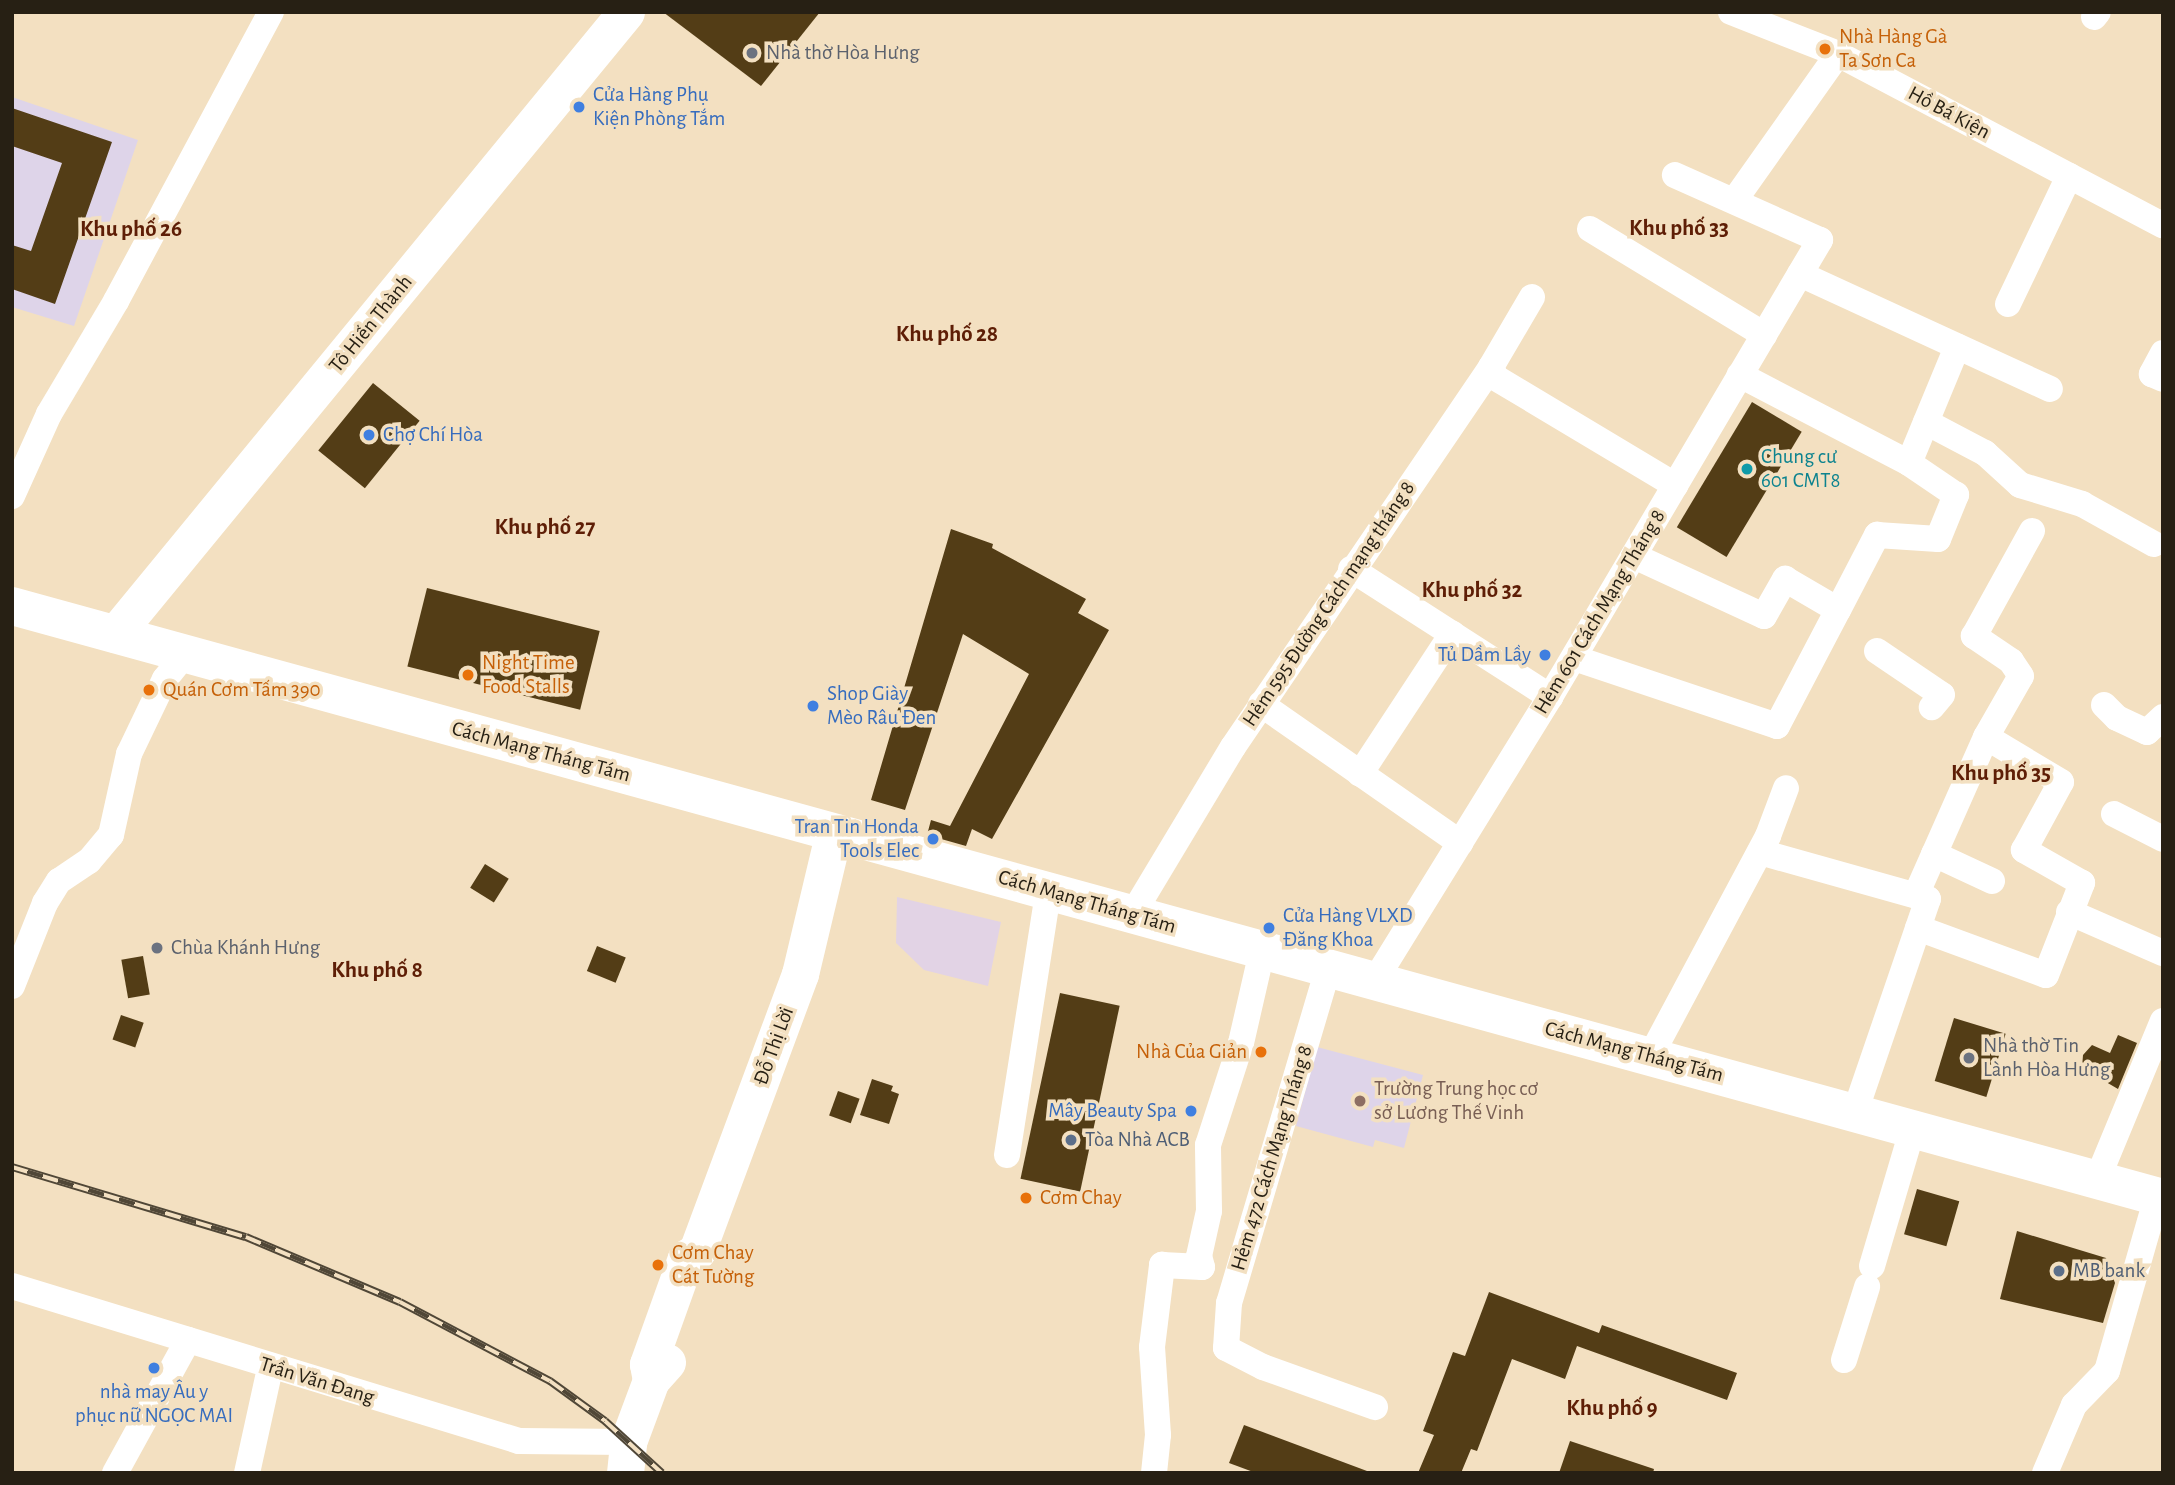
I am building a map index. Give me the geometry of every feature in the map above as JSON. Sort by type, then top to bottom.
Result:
[{"type":"main road","name":"Tô Hiến Thành","points":[[115,634],[626,12]]},
{"type":"main road","name":"Cách Mạng Tháng Tám","points":[[12,606],[833,835],[2160,1197]]},
{"type":"main road","name":"Đỗ Thị Lời","points":[[631,1461],[651,1380],[665,1367],[700,1264],[697,1251],[800,974],[833,835]]},
{"type":"street","points":[[12,496],[49,414],[116,301],[271,12]]},
{"type":"street","name":"Hồ Bá Kiện","points":[[1731,12],[1838,54],[2163,226]]},
{"type":"street","points":[[1675,175],[1734,201],[1838,54]]},
{"type":"street","points":[[2008,304],[2069,176]]},
{"type":"street","name":"Hẻm 601 Cách Mạng Tháng 8","points":[[1374,982],[1550,697],[1820,240],[1734,201]]},
{"type":"street","points":[[1590,229],[1764,335]]},
{"type":"street","points":[[1800,274],[2050,389]]},
{"type":"street","name":"Hẻm 595 Đường Cách mạng tháng 8","points":[[1132,915],[1261,704],[1491,367],[1532,298]]},
{"type":"street","points":[[1909,463],[1957,347]]},
{"type":"street","points":[[2163,353],[2152,374],[2163,379]]},
{"type":"street","points":[[1491,367],[1496,379],[1675,485]]},
{"type":"street","points":[[1574,657],[1777,726],[1877,535],[1938,539],[1956,495],[1909,463],[1740,376]]},
{"type":"street","points":[[1926,422],[1985,453],[2020,485],[2082,504],[2154,544]]},
{"type":"street","points":[[1917,896],[1986,737],[2021,676],[2011,660],[1974,636],[2032,531]]},
{"type":"street","points":[[1634,556],[1764,615],[1785,579],[1838,610]]},
{"type":"street","name":"Hẻm 595 Đường Cách mạng tháng 8","points":[[1351,569],[1550,697]]},
{"type":"street","points":[[1360,774],[1452,634]]},
{"type":"street","points":[[1877,651],[1942,695],[1933,707]]},
{"type":"street","points":[[12,986],[41,912],[59,881],[89,862],[111,835],[129,754],[165,679],[186,653]]},
{"type":"street","points":[[1261,704],[1460,844]]},
{"type":"street","points":[[2104,705],[2117,718],[2147,732],[2163,717]]},
{"type":"street","points":[[1918,928],[2046,975],[2082,883],[2024,850],[2062,782],[1986,737]]},
{"type":"street","points":[[1650,1057],[1760,852],[1786,788]]},
{"type":"street","points":[[2114,814],[2163,839]]},
{"type":"street","points":[[1760,852],[1927,899],[1855,1112]]},
{"type":"street","points":[[1934,854],[1992,881]]},
{"type":"street","points":[[1007,1155],[1048,892]]},
{"type":"street","points":[[2069,912],[2163,953]]},
{"type":"street","points":[[1154,1473],[1158,1436],[1152,1347],[1161,1270],[1165,1263],[1202,1267],[1199,1256],[1209,1211],[1208,1145],[1241,1043],[1262,951]]},
{"type":"street","name":"Hẻm 472 Cách Mạng Tháng 8","points":[[1328,969],[1229,1303],[1227,1348],[1263,1367],[1376,1407]]},
{"type":"street","points":[[2097,1180],[2163,1021]]},
{"type":"street","points":[[1844,1360],[1913,1128]]},
{"type":"street","points":[[2045,1473],[2074,1405],[2107,1371],[2160,1197]]},
{"type":"street","name":"Trần Văn Ðang","points":[[12,1286],[270,1368],[519,1441],[631,1461]]},
{"type":"street","points":[[115,1473],[188,1340]]},
{"type":"street","points":[[247,1473],[270,1368]]},
{"type":"shaded area","points":[[12,97],[138,140],[74,326],[12,307]]},
{"type":"shaded area","points":[[897,897],[1001,922],[988,986],[924,970],[896,943]]},
{"type":"shaded area","name":"Trường Trung học cơ sở Lương Thế Vinh","points":[[1317,1047],[1423,1075],[1404,1148],[1375,1140],[1373,1147],[1296,1126]]},
{"type":"building","name":"Nhà thờ Hòa Hưng","points":[[663,12],[820,12],[761,86]]},
{"type":"building","points":[[12,108],[112,142],[55,304],[12,289],[12,245],[31,251],[62,163],[12,146]]},
{"type":"building","name":"Chợ Chí Hòa","points":[[373,383],[420,421],[365,488],[318,451]]},
{"type":"building","name":"Chung cư 601 CMT8","points":[[1752,402],[1802,432],[1727,557],[1677,527]]},
{"type":"building","points":[[951,529],[993,544],[992,548],[1086,599],[1078,613],[1109,630],[992,839],[972,829],[966,846],[927,835],[931,820],[950,826],[1029,674],[963,634],[905,810],[871,800]]},
{"type":"building","points":[[427,588],[600,631],[580,710],[407,667]]},
{"type":"building","points":[[485,864],[509,879],[494,903],[470,888]]},
{"type":"building","points":[[597,946],[626,958],[616,983],[587,971]]},
{"type":"building","points":[[143,956],[150,994],[128,998],[121,960]]},
{"type":"building","points":[[1060,993],[1120,1006],[1080,1192],[1020,1179]]},
{"type":"building","points":[[121,1015],[144,1023],[135,1047],[113,1040]]},
{"type":"building","name":"Nhà thờ Tin Lành Hòa Hưng","points":[[1954,1018],[2006,1034],[1986,1097],[1935,1081]]},
{"type":"building","points":[[2118,1035],[2137,1043],[2118,1089],[2082,1068],[2083,1055],[2092,1045],[2110,1053]]},
{"type":"building","points":[[872,1079],[893,1086],[891,1091],[899,1094],[889,1124],[860,1115]]},
{"type":"building","points":[[838,1091],[860,1099],[851,1123],[829,1115]]},
{"type":"building","points":[[1917,1189],[1959,1201],[1946,1246],[1904,1234]]},
{"type":"building","name":"MB bank","points":[[2017,1231],[2106,1258],[2115,1283],[2103,1323],[2000,1299]]},
{"type":"building","points":[[1489,1292],[1599,1333],[1602,1325],[1737,1373],[1727,1400],[1577,1346],[1565,1379],[1512,1359],[1477,1451],[1471,1449],[1461,1473],[1418,1473],[1434,1435],[1423,1431],[1453,1352],[1465,1356]]},
{"type":"building","points":[[1244,1425],[1367,1473],[1256,1473],[1229,1463]]},
{"type":"building","points":[[1570,1441],[1654,1469],[1653,1473],[1559,1473]]},
{"type":"railway","points":[[12,1167],[246,1237],[400,1302],[550,1381],[605,1421],[662,1473]]},
{"type":"place","name":"Nhà Hàng Gà Ta Sơn Ca","points":[[1825,49]]},
{"type":"place","name":"Nhà thờ Hòa Hưng","points":[[752,53]]},
{"type":"place","name":"Cửa Hàng Phụ Kiện Phòng Tắm","points":[[579,107]]},
{"type":"place","name":"Chợ Chí Hòa","points":[[369,435]]},
{"type":"place","name":"Chung cư 601 CMT8","points":[[1747,469]]},
{"type":"place","name":"Tủ Dầm Lầy","points":[[1545,655]]},
{"type":"place","name":"Night Time Food Stalls","points":[[468,675]]},
{"type":"place","name":"Quán Cơm Tấm 390","points":[[149,690]]},
{"type":"place","name":"Shop Giày Mèo Râu Đen","points":[[813,706]]},
{"type":"place","name":"Tran Tin Honda Tools Elec","points":[[933,839]]},
{"type":"place","name":"Cửa Hàng VLXD Đăng Khoa","points":[[1269,928]]},
{"type":"place","name":"Chùa Khánh Hưng","points":[[157,948]]},
{"type":"place","name":"Nhà Của Giản","points":[[1261,1052]]},
{"type":"place","name":"Nhà thờ Tin Lành Hòa Hưng","points":[[1969,1058]]},
{"type":"place","name":"Trường Trung học cơ sở Lương Thế Vinh","points":[[1360,1101]]},
{"type":"place","name":"Mây Beauty Spa","points":[[1191,1111]]},
{"type":"place","name":"Tòa Nhà ACB","points":[[1071,1140]]},
{"type":"place","name":"Cơm Chay","points":[[1026,1198]]},
{"type":"place","name":"Cơm Chay Cát Tường","points":[[658,1265]]},
{"type":"place","name":"MB bank","points":[[2059,1271]]},
{"type":"place","name":"nhà may Âu y phục nữ NGỌC MAI","points":[[154,1368]]},
{"type":"district","name":"Khu phố 33","points":[[1679,229]]},
{"type":"district","name":"Khu phố 26","points":[[131,230]]},
{"type":"district","name":"Khu phố 28","points":[[947,335]]},
{"type":"district","name":"Khu phố 27","points":[[545,528]]},
{"type":"district","name":"Khu phố 32","points":[[1472,591]]},
{"type":"district","name":"Khu phố 35","points":[[2001,774]]},
{"type":"district","name":"Khu phố 8","points":[[377,971]]},
{"type":"district","name":"Khu phố 9","points":[[1612,1409]]}]
